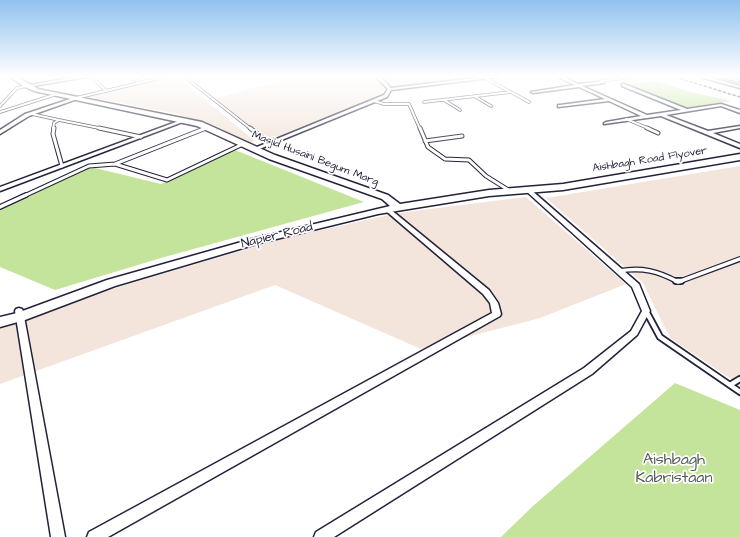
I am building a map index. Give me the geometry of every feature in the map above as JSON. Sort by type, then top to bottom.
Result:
[{"type":"street","points":[[0,132],[32,114],[66,102]]},
{"type":"street","name":"Masjid Husaini Begum Marg","points":[[97,102],[186,120],[350,186],[386,197],[393,209]]},
{"type":"street","points":[[255,149],[371,102]]},
{"type":"street","points":[[560,106],[593,102]]},
{"type":"street","points":[[615,102],[645,116]]},
{"type":"street","points":[[665,102],[686,110]]},
{"type":"street","points":[[606,123],[721,105],[740,112]]},
{"type":"street","points":[[660,114],[740,146]]},
{"type":"street","points":[[0,189],[186,120]]},
{"type":"street","points":[[706,133],[740,128]]},
{"type":"street","points":[[563,187],[569,181],[740,153]]},
{"type":"street","name":"Aishbagh Road Flyover","points":[[563,187],[740,157]]},
{"type":"street","points":[[563,187],[581,190],[740,163]]},
{"type":"street","name":"Napier Road","points":[[0,322],[111,283],[256,241],[393,209],[489,193],[563,187]]},
{"type":"street","points":[[321,537],[588,371],[634,333],[646,311],[636,286],[528,190]]},
{"type":"street","points":[[94,537],[497,314],[494,302],[486,292],[393,209]]},
{"type":"street","points":[[0,316],[20,314],[58,537]]},
{"type":"lane","points":[[0,112],[32,102]]},
{"type":"lane","points":[[217,102],[270,144]]},
{"type":"lane","points":[[378,102],[384,104],[409,104],[428,148],[445,159],[469,160],[486,176],[510,191]]},
{"type":"lane","points":[[448,102],[460,110]]},
{"type":"lane","points":[[484,102],[491,106]]},
{"type":"lane","points":[[32,114],[141,137]]},
{"type":"lane","points":[[626,119],[658,133]]},
{"type":"lane","points":[[59,120],[54,123],[53,134],[62,166]]},
{"type":"lane","points":[[0,207],[89,166],[115,164],[207,128]]},
{"type":"lane","points":[[425,141],[462,136]]},
{"type":"lane","points":[[115,164],[167,180],[243,144]]},
{"type":"lane","points":[[619,271],[638,268],[653,270],[678,282],[740,259]]},
{"type":"lane","points":[[646,311],[660,337],[740,392]]},
{"type":"lane","points":[[730,385],[740,379]]},
{"type":"shaded area","points":[[116,102],[208,102],[255,141],[250,143],[178,114]]},
{"type":"shaded area","points":[[217,102],[364,102],[268,140]]},
{"type":"shaded area","points":[[740,166],[740,385],[670,338],[643,283],[546,198]]},
{"type":"shaded area","points":[[526,197],[626,284],[540,318],[421,349],[275,285],[0,384],[0,322],[278,240],[398,213]]},
{"type":"green space","points":[[670,102],[725,102],[685,108]]},
{"type":"green space","points":[[235,150],[364,202],[161,258],[55,290],[0,267],[0,210],[91,167],[161,184]]},
{"type":"green space","name":"Aishbagh Kabristaan","points":[[675,383],[740,410],[740,537],[501,537],[533,506]]}]
